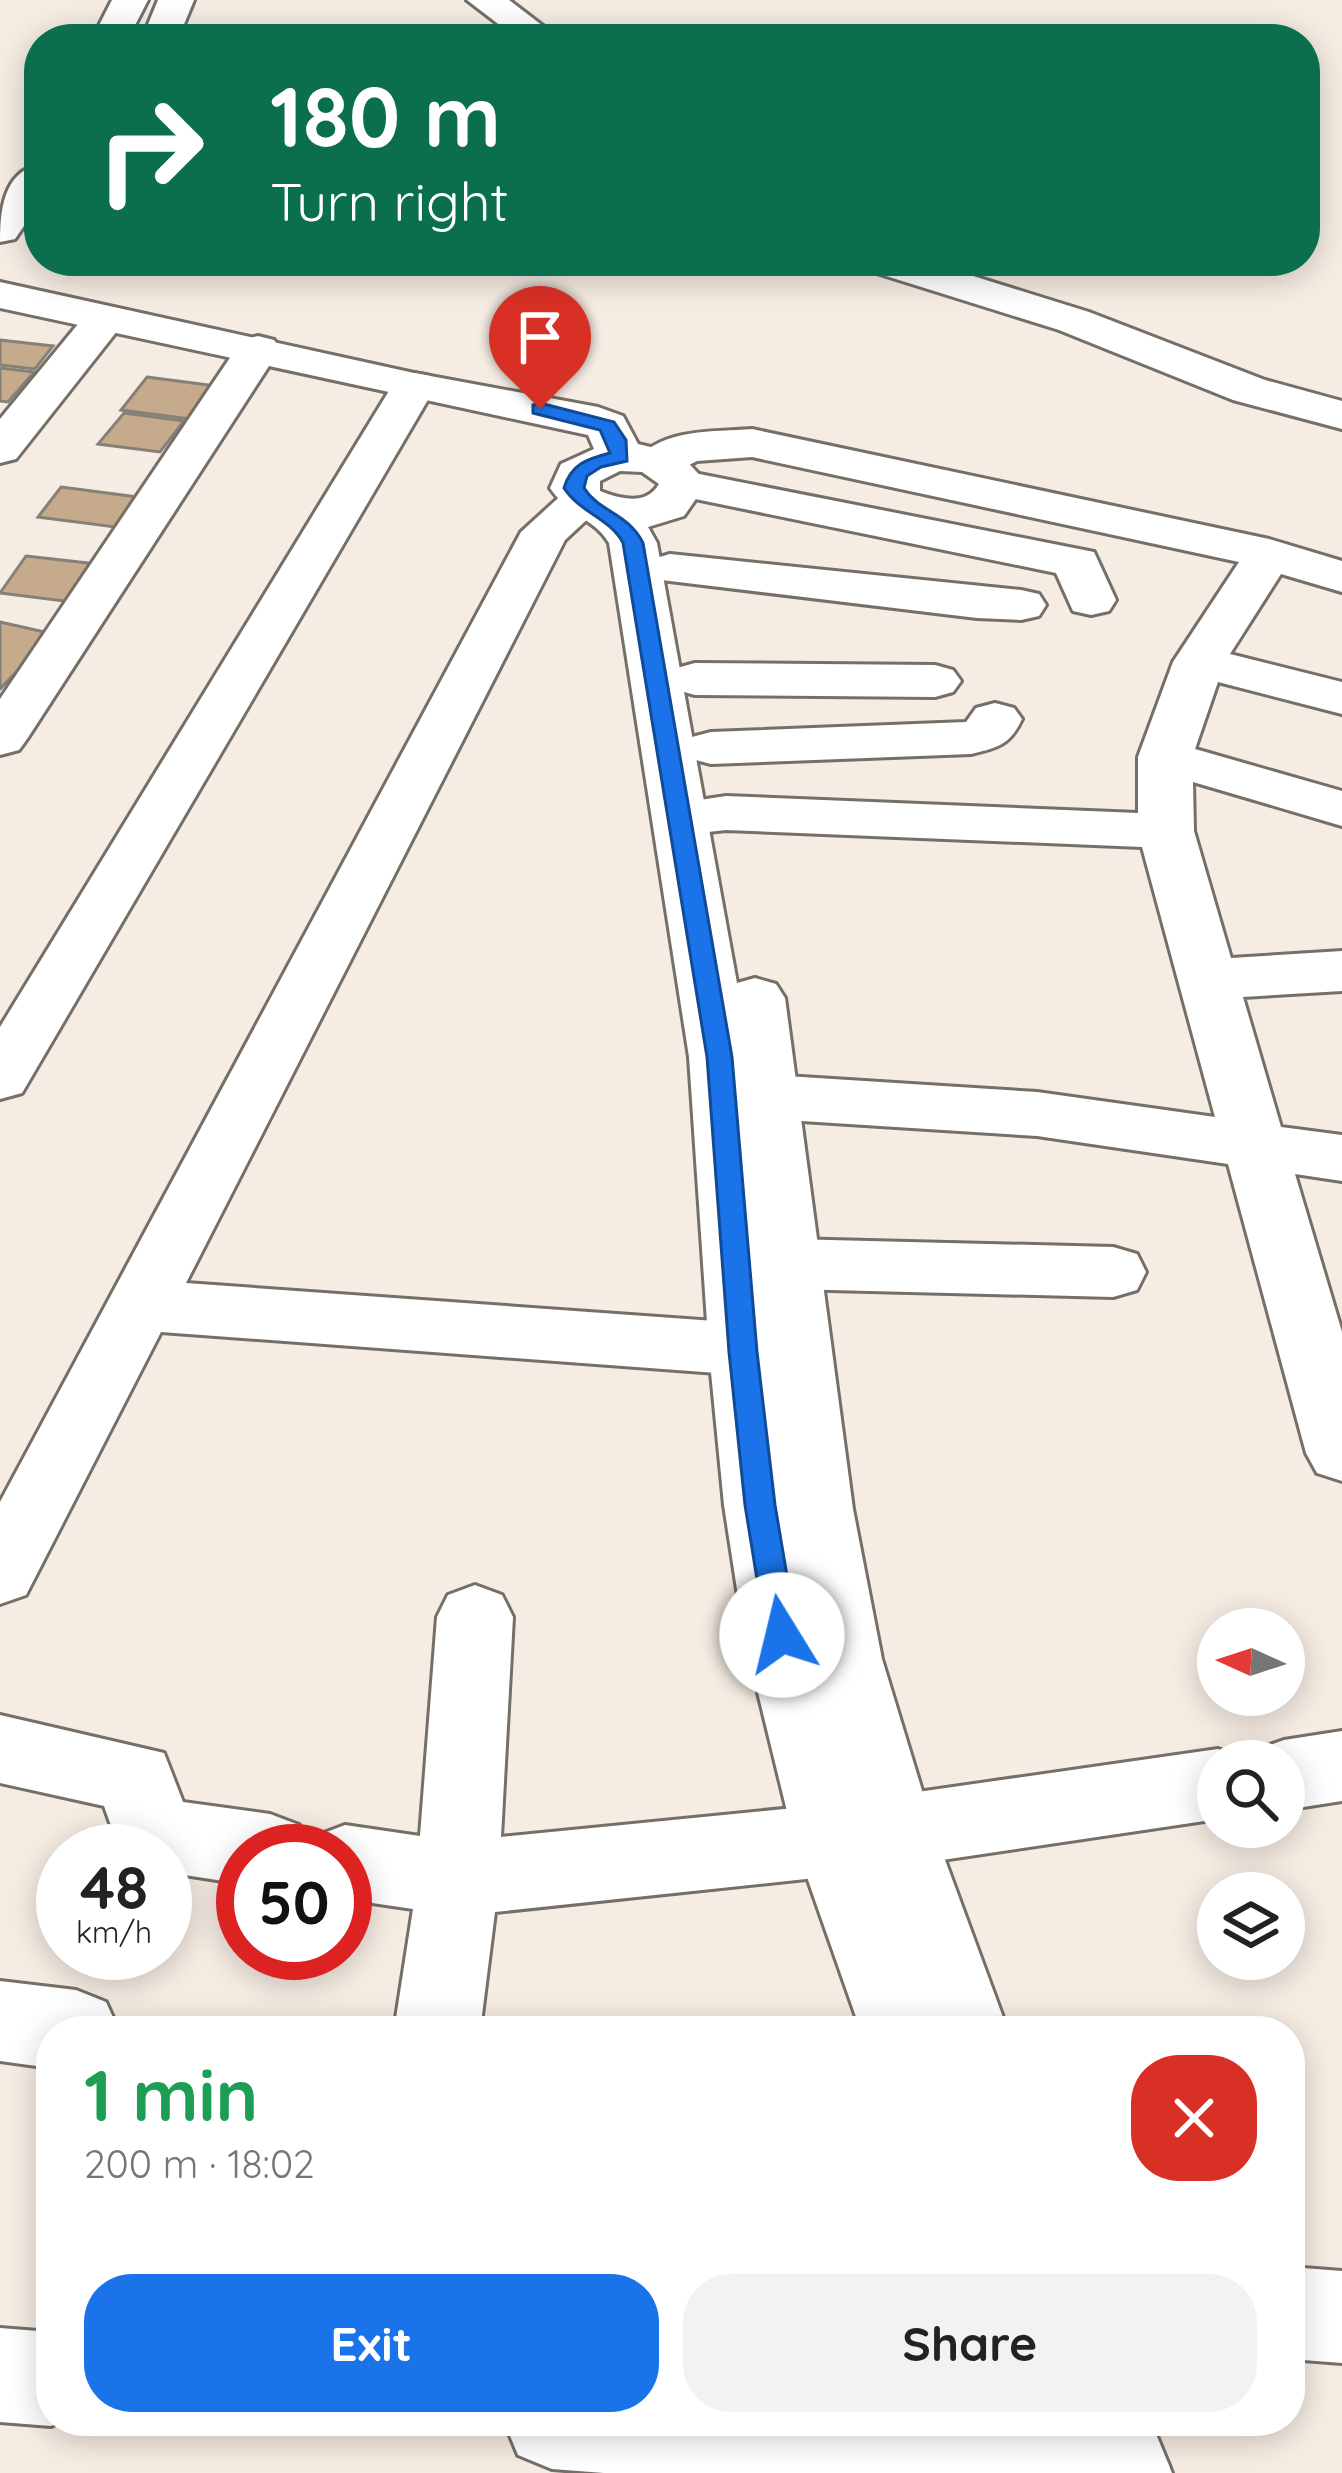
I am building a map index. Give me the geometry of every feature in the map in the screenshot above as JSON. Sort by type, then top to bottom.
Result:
[{"type":"street","points":[[485,0],[520,24]]},
{"type":"street","points":[[1,229],[24,197]]},
{"type":"street","points":[[932,276],[1074,320],[1249,389],[1342,415]]},
{"type":"street","points":[[0,295],[414,386],[582,416],[607,426],[666,550],[711,748],[703,816],[720,1057],[772,1353]]},
{"type":"street","points":[[0,448],[103,321]]},
{"type":"street","points":[[0,739],[258,349]]},
{"type":"street","points":[[0,1078],[414,386]]},
{"type":"street","points":[[0,1574],[545,532],[636,486],[688,448],[752,443],[1269,554],[1342,577]]},
{"type":"street","points":[[636,486],[1078,562],[1091,600]]},
{"type":"street","points":[[636,486],[623,525],[633,543],[770,1097],[790,1264],[772,1353],[760,1505],[782,1635],[864,1835],[957,2016]]},
{"type":"street","points":[[1269,554],[1198,662],[1165,757],[1166,831],[1342,1453]]},
{"type":"street","points":[[670,569],[802,580],[932,602],[1021,605]]},
{"type":"street","points":[[1198,662],[1342,698]]},
{"type":"street","points":[[695,679],[935,681]]},
{"type":"street","points":[[711,748],[971,738],[989,732],[995,719]]},
{"type":"street","points":[[1165,757],[1342,808]]},
{"type":"street","points":[[703,816],[1166,831]]},
{"type":"street","points":[[1207,979],[1342,971]]},
{"type":"street","points":[[770,1097],[1037,1114],[1342,1158]]},
{"type":"street","points":[[790,1264],[1113,1272]]},
{"type":"street","points":[[143,1305],[772,1353]]},
{"type":"street","points":[[439,2016],[458,1879],[475,1617]]},
{"type":"street","points":[[0,1749],[136,1778],[153,1834],[216,1843]]},
{"type":"street","points":[[1305,1772],[1342,1766]]},
{"type":"street","points":[[372,1866],[458,1879],[864,1835],[1197,1787]]},
{"type":"street","points":[[864,1835],[901,2016]]},
{"type":"street","points":[[0,2020],[36,2025]]},
{"type":"street","points":[[1305,2314],[1342,2318]]},
{"type":"street","points":[[0,2375],[36,2378]]},
{"type":"street","points":[[808,2436],[1115,2454]]},
{"type":"building","points":[[0,340],[53,346],[35,369],[0,365]]},
{"type":"building","points":[[0,368],[34,372],[8,402],[0,401]]},
{"type":"building","points":[[147,377],[223,387],[198,420],[121,410]]},
{"type":"building","points":[[124,413],[184,421],[160,452],[98,444]]},
{"type":"building","points":[[61,487],[145,498],[123,528],[38,517]]},
{"type":"building","points":[[26,556],[97,564],[72,602],[0,593]]},
{"type":"building","points":[[0,622],[53,634],[0,689]]},
{"type":"route","points":[[540,409],[607,426],[617,440],[620,457],[595,463],[578,474],[574,488],[583,501],[623,525],[633,543],[720,1057],[743,1352],[760,1505],[782,1635]]}]
